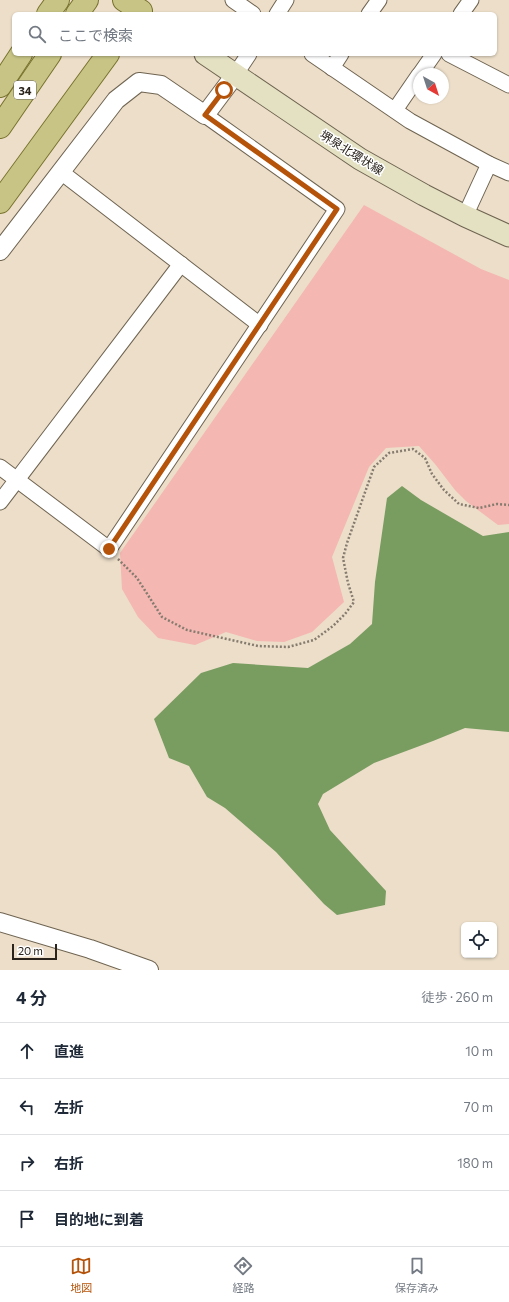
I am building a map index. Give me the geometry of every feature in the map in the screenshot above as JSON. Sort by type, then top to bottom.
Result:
[{"type":"main road","points":[[49,12],[58,0]]},
{"type":"main road","name":"34","points":[[0,86],[20,56]]},
{"type":"main road","name":"34","points":[[0,127],[49,56]]},
{"type":"main road","points":[[0,202],[107,56]]},
{"type":"main road","name":"堺泉北環状線","points":[[208,56],[360,159],[464,216],[509,236]]},
{"type":"street","points":[[233,0],[251,12]]},
{"type":"street","points":[[278,12],[286,0]]},
{"type":"street","points":[[370,12],[379,0]]},
{"type":"street","points":[[462,12],[471,0]]},
{"type":"street","points":[[205,115],[249,56]]},
{"type":"street","points":[[315,56],[410,120],[489,164],[509,172]]},
{"type":"street","points":[[332,68],[340,56]]},
{"type":"street","points":[[424,68],[433,56]]},
{"type":"street","points":[[452,56],[509,85]]},
{"type":"street","points":[[0,251],[116,100],[139,82],[161,85],[337,209],[109,549],[0,467]]},
{"type":"street","points":[[395,110],[413,84]]},
{"type":"street","points":[[464,216],[489,164]]},
{"type":"street","points":[[61,172],[260,324]]},
{"type":"street","points":[[0,502],[181,264]]},
{"type":"street","points":[[0,922],[90,949],[149,970]]},
{"type":"path","points":[[109,549],[137,578],[162,617],[187,630],[202,634],[258,646],[288,646],[314,640],[333,626],[354,602],[348,583],[343,558],[374,467],[389,453],[412,449],[425,458],[432,474],[444,490],[459,504],[479,508],[497,504],[509,505]]},
{"type":"shaded area","points":[[364,205],[481,269],[509,280],[509,524],[498,525],[466,501],[455,490],[419,446],[386,448],[369,467],[332,557],[344,602],[312,632],[284,642],[257,641],[226,632],[195,645],[158,638],[138,617],[122,589],[120,553]]},
{"type":"shaded area","points":[[402,486],[421,500],[483,536],[509,532],[509,732],[465,728],[374,763],[323,794],[318,804],[330,830],[386,891],[385,905],[337,915],[324,904],[276,852],[225,808],[207,797],[189,766],[169,758],[154,719],[201,673],[233,663],[308,668],[350,644],[372,624],[375,582],[387,498]]},
{"type":"route","points":[[109,549],[337,209],[205,115],[224,90]]}]
